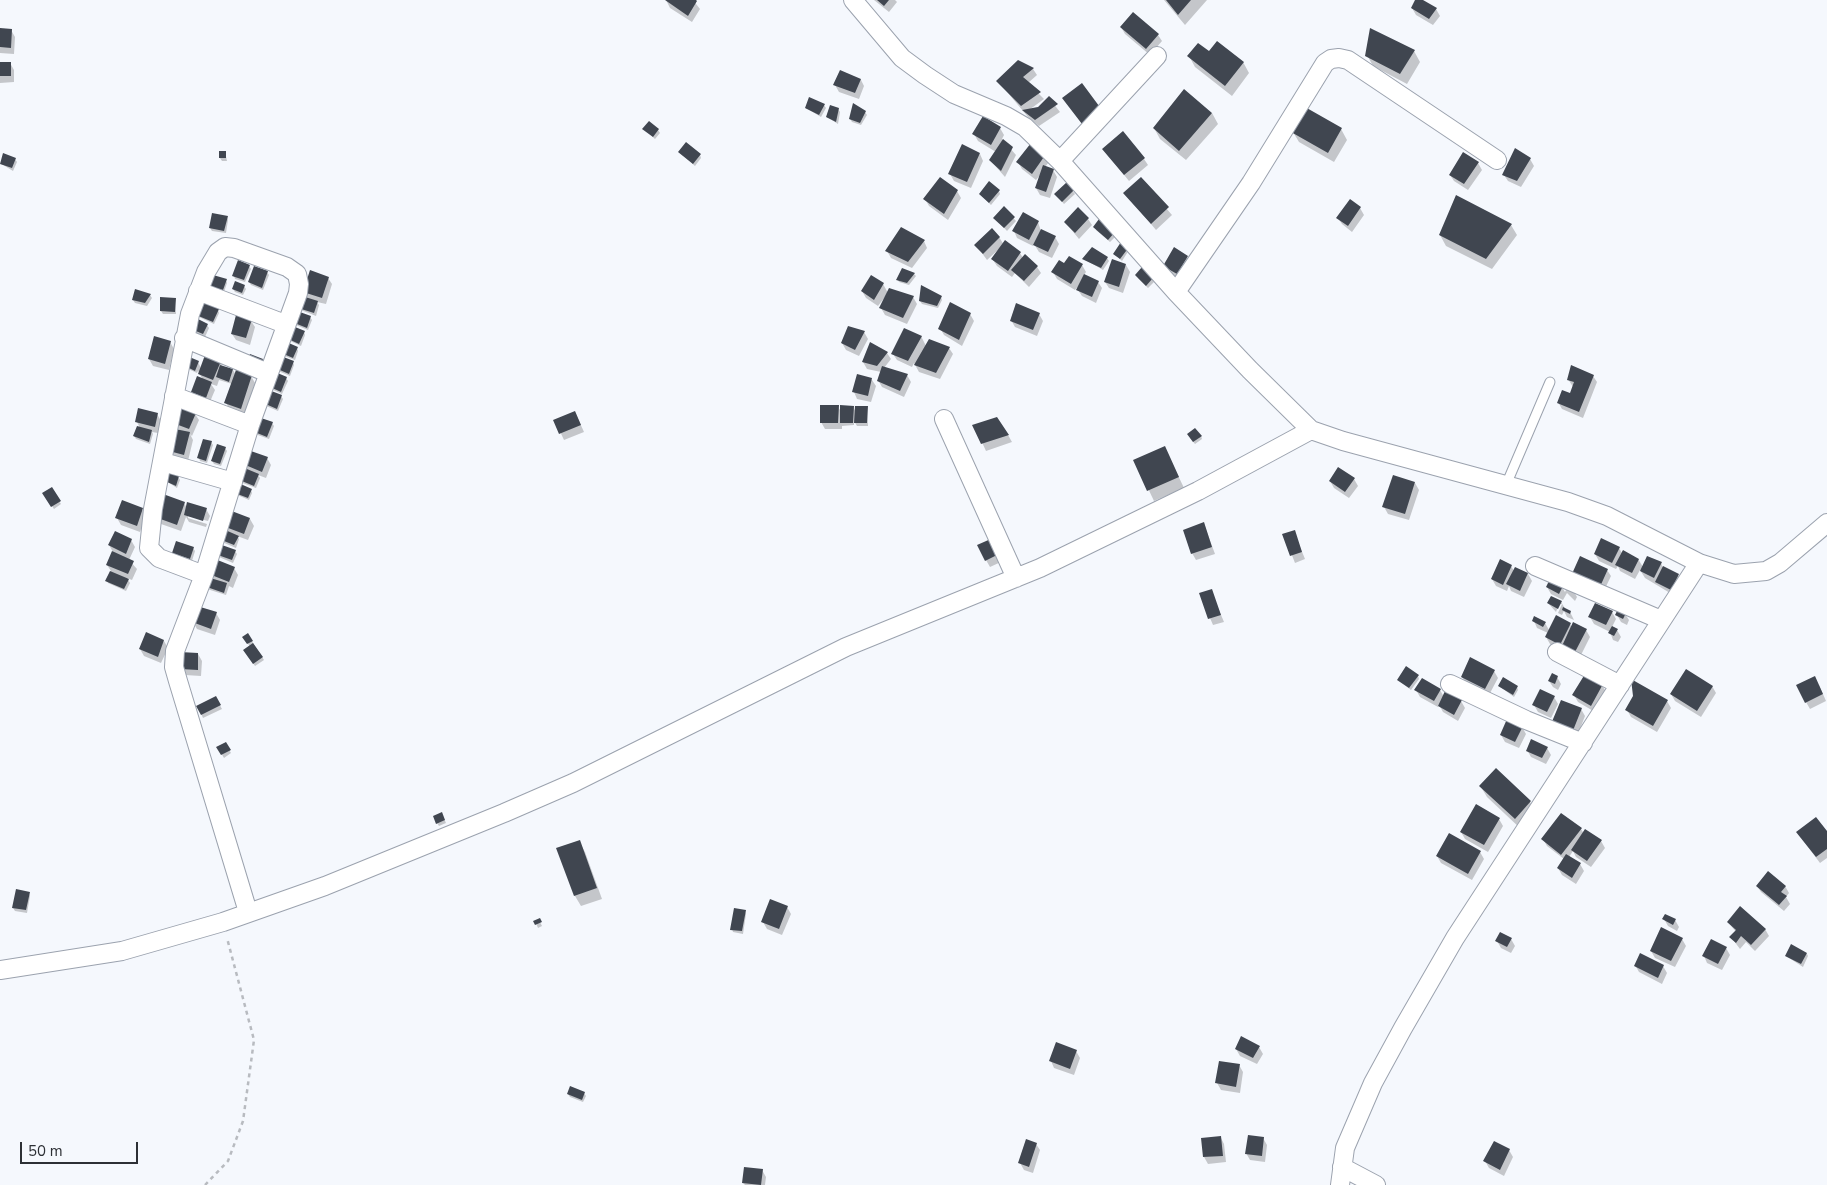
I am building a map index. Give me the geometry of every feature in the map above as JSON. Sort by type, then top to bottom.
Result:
[{"type":"street","points":[[853,0],[902,58],[954,94],[1006,116],[1025,127],[1060,161],[1176,292],[1250,370],[1311,430],[1343,441],[1568,502],[1606,516],[1699,563],[1734,574],[1766,572],[1780,564],[1827,523]]},
{"type":"street","points":[[1060,161],[1157,56]]},
{"type":"street","points":[[1176,292],[1251,183],[1325,63],[1331,60],[1339,58],[1348,60],[1496,160]]},
{"type":"street","points":[[204,575],[159,558],[149,548],[153,509],[184,338],[198,291],[218,252],[225,247],[234,248],[287,267],[297,274],[299,284],[298,293],[285,324],[250,425],[204,575],[175,651],[174,667],[248,912]]},
{"type":"street","points":[[198,291],[285,324]]},
{"type":"street","points":[[184,338],[268,373]]},
{"type":"street","points":[[174,396],[250,425]]},
{"type":"street","points":[[944,419],[1016,578]]},
{"type":"street","points":[[0,970],[122,950],[223,922],[325,886],[573,783],[846,646],[1016,578],[1198,491],[1311,430]]},
{"type":"street","points":[[163,462],[234,482]]},
{"type":"street","points":[[1340,1185],[1345,1148],[1373,1083],[1402,1028],[1455,938],[1699,563]]},
{"type":"street","points":[[1535,566],[1661,620]]},
{"type":"street","points":[[1557,652],[1620,685]]},
{"type":"street","points":[[1450,684],[1526,720],[1583,743]]},
{"type":"street","points":[[1342,1167],[1376,1185]]},
{"type":"lane","points":[[1506,485],[1550,382]]},
{"type":"path","points":[[205,1185],[228,1161],[243,1121],[254,1040],[223,922]]},
{"type":"building","points":[[665,0],[696,0],[697,1],[688,16]]},
{"type":"building","points":[[877,0],[889,0],[884,6]]},
{"type":"building","points":[[1166,0],[1191,0],[1178,15]]},
{"type":"building","points":[[1415,0],[1423,0],[1437,8],[1429,19],[1411,8]]},
{"type":"building","points":[[1133,12],[1159,34],[1146,49],[1120,27]]},
{"type":"building","points":[[0,28],[12,29],[11,48],[0,47]]},
{"type":"building","points":[[1370,28],[1415,50],[1400,74],[1365,56]]},
{"type":"building","points":[[1217,41],[1244,62],[1225,86],[1187,56],[1198,43],[1209,51]]},
{"type":"building","points":[[1018,60],[1034,68],[1023,77],[1041,92],[1021,106],[996,81]]},
{"type":"building","points":[[0,62],[11,62],[11,76],[0,76]]},
{"type":"building","points":[[840,70],[861,79],[855,93],[833,85]]},
{"type":"building","points":[[1082,83],[1102,110],[1082,124],[1062,98]]},
{"type":"building","points":[[1184,89],[1212,113],[1179,151],[1153,128]]},
{"type":"building","points":[[1049,96],[1058,104],[1035,120],[1022,110],[1038,107]]},
{"type":"building","points":[[809,97],[825,104],[819,115],[805,108]]},
{"type":"building","points":[[853,103],[866,111],[860,123],[849,119]]},
{"type":"building","points":[[830,105],[839,108],[836,122],[826,117]]},
{"type":"building","points":[[1305,107],[1342,128],[1328,153],[1291,132]]},
{"type":"building","points":[[983,116],[1001,127],[991,145],[972,134]]},
{"type":"building","points":[[649,121],[659,129],[653,137],[642,129]]},
{"type":"building","points":[[1123,131],[1145,158],[1124,175],[1102,149]]},
{"type":"building","points":[[1003,139],[1013,147],[1001,171],[989,160]]},
{"type":"building","points":[[686,142],[701,154],[693,164],[678,152]]},
{"type":"building","points":[[1031,143],[1046,154],[1032,174],[1016,162]]},
{"type":"building","points":[[962,144],[980,153],[967,182],[948,174]]},
{"type":"building","points":[[1515,148],[1531,158],[1517,181],[1502,175]]},
{"type":"building","points":[[219,151],[226,151],[226,158],[219,158]]},
{"type":"building","points":[[1463,152],[1479,162],[1464,184],[1449,175]]},
{"type":"building","points":[[3,153],[16,158],[12,168],[0,164]]},
{"type":"building","points":[[1043,165],[1054,169],[1046,192],[1035,188]]},
{"type":"building","points":[[940,177],[958,190],[944,214],[923,199]]},
{"type":"building","points":[[1141,177],[1169,207],[1151,224],[1123,193]]},
{"type":"building","points":[[989,181],[1000,190],[989,203],[979,194]]},
{"type":"building","points":[[1067,182],[1074,190],[1062,202],[1054,194]]},
{"type":"building","points":[[1456,195],[1512,224],[1486,259],[1439,235]]},
{"type":"building","points":[[1350,199],[1361,207],[1348,226],[1336,218]]},
{"type":"building","points":[[1004,206],[1015,217],[1004,228],[993,218]]},
{"type":"building","points":[[1078,207],[1089,218],[1075,233],[1064,222]]},
{"type":"building","points":[[1023,212],[1039,221],[1029,240],[1012,231]]},
{"type":"building","points":[[212,213],[228,216],[224,231],[209,228]]},
{"type":"building","points":[[1099,219],[1115,232],[1108,240],[1093,227]]},
{"type":"building","points":[[901,227],[925,240],[908,262],[885,251]]},
{"type":"building","points":[[992,228],[1000,237],[983,254],[974,245]]},
{"type":"building","points":[[1041,229],[1056,236],[1048,252],[1033,245]]},
{"type":"building","points":[[1005,240],[1021,252],[1008,271],[991,259]]},
{"type":"building","points":[[1121,242],[1129,247],[1120,259],[1113,254]]},
{"type":"building","points":[[1092,247],[1108,257],[1101,268],[1082,259]]},
{"type":"building","points":[[1174,247],[1188,256],[1177,274],[1163,266]]},
{"type":"building","points":[[1025,254],[1038,266],[1024,281],[1011,270]]},
{"type":"building","points":[[1069,256],[1083,264],[1071,284],[1051,272],[1059,260],[1064,263]]},
{"type":"building","points":[[1112,259],[1126,264],[1119,287],[1104,282]]},
{"type":"building","points":[[238,260],[250,265],[244,280],[232,276]]},
{"type":"building","points":[[254,266],[268,271],[262,288],[248,282]]},
{"type":"building","points":[[1142,267],[1153,278],[1146,286],[1135,275]]},
{"type":"building","points":[[902,268],[915,273],[907,283],[896,280]]},
{"type":"building","points":[[310,270],[329,277],[322,298],[303,292]]},
{"type":"building","points":[[1084,274],[1099,281],[1092,297],[1076,290]]},
{"type":"building","points":[[213,275],[227,279],[223,290],[209,286]]},
{"type":"building","points":[[871,275],[884,283],[874,300],[861,291]]},
{"type":"building","points":[[235,281],[245,285],[242,293],[232,289]]},
{"type":"building","points":[[921,285],[942,296],[937,306],[919,301]]},
{"type":"building","points":[[889,288],[914,296],[903,318],[879,308]]},
{"type":"building","points":[[135,289],[151,294],[145,303],[132,300]]},
{"type":"building","points":[[302,296],[318,301],[314,313],[298,308]]},
{"type":"building","points":[[160,297],[176,298],[175,312],[160,311]]},
{"type":"building","points":[[202,302],[219,309],[213,322],[196,315]]},
{"type":"building","points":[[950,302],[971,313],[959,340],[938,329]]},
{"type":"building","points":[[1016,303],[1040,313],[1033,330],[1010,321]]},
{"type":"building","points":[[297,311],[311,316],[307,328],[292,322]]},
{"type":"building","points":[[236,315],[252,319],[246,338],[231,334]]},
{"type":"building","points":[[196,318],[208,324],[203,334],[191,329]]},
{"type":"building","points":[[290,325],[305,331],[299,344],[284,337]]},
{"type":"building","points":[[848,326],[865,331],[855,350],[841,343]]},
{"type":"building","points":[[904,328],[922,336],[908,361],[891,354]]},
{"type":"building","points":[[154,336],[171,341],[165,364],[148,359]]},
{"type":"building","points":[[929,339],[950,347],[936,373],[914,365]]},
{"type":"building","points":[[284,341],[298,347],[293,358],[279,352]]},
{"type":"building","points":[[870,342],[888,352],[877,366],[862,362]]},
{"type":"building","points":[[250,354],[263,359],[260,366],[247,361]]},
{"type":"building","points":[[205,355],[221,361],[213,380],[198,374]]},
{"type":"building","points":[[278,355],[294,361],[289,374],[273,367]]},
{"type":"building","points":[[187,356],[199,361],[195,371],[183,365]]},
{"type":"building","points":[[220,365],[233,369],[229,382],[216,377]]},
{"type":"building","points":[[1571,365],[1594,375],[1579,412],[1557,403],[1562,390],[1570,393],[1574,382],[1567,380]]},
{"type":"building","points":[[882,366],[908,374],[900,391],[877,381]]},
{"type":"building","points":[[236,370],[252,375],[241,409],[224,403]]},
{"type":"building","points":[[275,372],[287,377],[281,392],[268,386]]},
{"type":"building","points":[[857,374],[872,378],[868,396],[852,392]]},
{"type":"building","points":[[197,376],[212,382],[206,398],[191,392]]},
{"type":"building","points":[[266,389],[282,395],[277,409],[261,402]]},
{"type":"building","points":[[820,405],[839,405],[838,423],[820,423]]},
{"type":"building","points":[[840,405],[854,406],[853,423],[840,423]]},
{"type":"building","points":[[180,406],[196,413],[189,429],[173,423]]},
{"type":"building","points":[[855,406],[868,406],[867,423],[854,423]]},
{"type":"building","points":[[138,408],[158,413],[155,427],[135,422]]},
{"type":"building","points":[[575,411],[581,425],[559,434],[553,420]]},
{"type":"building","points":[[258,417],[273,422],[267,437],[252,431]]},
{"type":"building","points":[[997,417],[1009,435],[981,444],[972,425]]},
{"type":"building","points":[[137,426],[152,430],[149,442],[133,436]]},
{"type":"building","points":[[1195,428],[1202,436],[1193,442],[1187,434]]},
{"type":"building","points":[[175,429],[190,432],[184,455],[169,451]]},
{"type":"building","points":[[203,439],[212,441],[206,461],[197,458]]},
{"type":"building","points":[[217,444],[226,447],[220,464],[211,461]]},
{"type":"building","points":[[1165,446],[1179,477],[1147,491],[1133,460]]},
{"type":"building","points":[[248,450],[268,457],[262,472],[243,464]]},
{"type":"building","points":[[242,467],[259,474],[254,486],[237,479]]},
{"type":"building","points":[[1338,467],[1355,478],[1345,492],[1329,481]]},
{"type":"building","points":[[169,472],[179,476],[176,486],[165,481]]},
{"type":"building","points":[[1393,475],[1415,482],[1405,514],[1382,507]]},
{"type":"building","points":[[236,482],[252,489],[248,498],[232,492]]},
{"type":"building","points":[[52,487],[61,501],[51,507],[42,493]]},
{"type":"building","points":[[163,494],[185,502],[177,525],[155,517]]},
{"type":"building","points":[[122,500],[143,508],[137,526],[115,518]]},
{"type":"building","points":[[187,502],[207,508],[203,521],[184,515]]},
{"type":"building","points":[[229,510],[250,518],[244,534],[223,526]]},
{"type":"building","points":[[1204,522],[1212,547],[1191,554],[1183,530]]},
{"type":"building","points":[[223,529],[239,536],[234,545],[219,539]]},
{"type":"building","points":[[1295,530],[1302,552],[1290,556],[1282,534]]},
{"type":"building","points":[[115,531],[132,539],[126,554],[108,545]]},
{"type":"building","points":[[993,538],[1001,553],[985,561],[977,545]]},
{"type":"building","points":[[1601,538],[1620,547],[1612,563],[1594,554]]},
{"type":"building","points":[[176,541],[194,547],[190,559],[172,553]]},
{"type":"building","points":[[219,544],[236,550],[232,560],[215,554]]},
{"type":"building","points":[[1623,550],[1639,559],[1632,573],[1615,565]]},
{"type":"building","points":[[112,551],[134,561],[128,574],[106,565]]},
{"type":"building","points":[[1580,556],[1608,569],[1599,589],[1571,576]]},
{"type":"building","points":[[1647,556],[1662,562],[1654,578],[1640,571]]},
{"type":"building","points":[[215,559],[235,567],[229,582],[209,574]]},
{"type":"building","points":[[1500,559],[1512,565],[1503,585],[1491,579]]},
{"type":"building","points":[[1663,566],[1679,574],[1671,590],[1655,582]]},
{"type":"building","points":[[1515,567],[1528,573],[1520,591],[1506,584]]},
{"type":"building","points":[[110,571],[129,579],[124,589],[105,581]]},
{"type":"building","points":[[207,577],[227,583],[224,593],[204,586]]},
{"type":"building","points":[[1550,579],[1563,586],[1559,594],[1546,587]]},
{"type":"building","points":[[1212,589],[1221,615],[1208,619],[1199,593]]},
{"type":"building","points":[[1551,596],[1562,601],[1558,609],[1547,603]]},
{"type":"building","points":[[1595,603],[1613,611],[1606,625],[1588,617]]},
{"type":"building","points":[[197,606],[217,612],[211,629],[192,622]]},
{"type":"building","points":[[1563,607],[1571,611],[1570,614],[1562,610]]},
{"type":"building","points":[[1618,609],[1626,613],[1623,619],[1615,615]]},
{"type":"building","points":[[1556,615],[1571,623],[1560,645],[1545,637]]},
{"type":"building","points":[[1534,616],[1546,622],[1543,627],[1532,621]]},
{"type":"building","points":[[1573,622],[1587,629],[1575,652],[1562,646]]},
{"type":"building","points":[[1612,626],[1618,629],[1614,636],[1608,633]]},
{"type":"building","points":[[146,632],[164,640],[158,657],[139,649]]},
{"type":"building","points":[[248,633],[253,641],[247,644],[242,637]]},
{"type":"building","points":[[253,643],[263,657],[253,664],[243,650]]},
{"type":"building","points":[[180,652],[198,653],[198,670],[180,669]]},
{"type":"building","points":[[1470,657],[1495,670],[1485,689],[1461,677]]},
{"type":"building","points":[[1406,666],[1419,675],[1409,688],[1397,680]]},
{"type":"building","points":[[1686,669],[1713,686],[1697,711],[1670,694]]},
{"type":"building","points":[[1552,673],[1558,676],[1555,684],[1548,681]]},
{"type":"building","points":[[1585,674],[1603,684],[1591,706],[1572,695]]},
{"type":"building","points":[[1815,676],[1823,694],[1805,703],[1796,685]]},
{"type":"building","points":[[1503,677],[1518,686],[1513,695],[1498,686]]},
{"type":"building","points":[[1422,678],[1441,689],[1434,701],[1414,690]]},
{"type":"building","points":[[1631,679],[1668,700],[1653,726],[1625,710],[1633,696]]},
{"type":"building","points":[[1540,689],[1555,696],[1547,712],[1532,705]]},
{"type":"building","points":[[1445,691],[1462,700],[1454,715],[1438,706]]},
{"type":"building","points":[[216,696],[221,705],[201,715],[196,706]]},
{"type":"building","points":[[1561,700],[1582,708],[1572,733],[1551,724]]},
{"type":"building","points":[[1507,719],[1523,726],[1515,742],[1500,735]]},
{"type":"building","points":[[1531,739],[1548,747],[1542,758],[1526,751]]},
{"type":"building","points":[[226,742],[231,750],[221,755],[216,747]]},
{"type":"building","points":[[1496,768],[1531,801],[1515,819],[1479,786]]},
{"type":"building","points":[[1476,804],[1500,818],[1484,845],[1460,832]]},
{"type":"building","points":[[442,812],[445,820],[436,824],[433,816]]},
{"type":"building","points":[[1561,813],[1582,828],[1561,855],[1541,839]]},
{"type":"building","points":[[1816,817],[1827,831],[1827,849],[1816,857],[1796,832]]},
{"type":"building","points":[[1585,829],[1602,840],[1587,861],[1571,850]]},
{"type":"building","points":[[1449,833],[1481,851],[1468,874],[1436,856]]},
{"type":"building","points":[[580,840],[597,888],[574,896],[556,848]]},
{"type":"building","points":[[1566,854],[1581,863],[1572,878],[1557,868]]},
{"type":"building","points":[[1768,871],[1786,886],[1781,892],[1787,896],[1779,905],[1756,886]]},
{"type":"building","points":[[16,889],[30,892],[26,910],[12,908]]},
{"type":"building","points":[[770,899],[788,906],[779,929],[761,922]]},
{"type":"building","points":[[1740,906],[1766,929],[1751,945],[1741,936],[1736,943],[1729,937],[1736,930],[1727,922]]},
{"type":"building","points":[[734,908],[746,910],[742,931],[730,930]]},
{"type":"building","points":[[1665,914],[1676,919],[1673,925],[1662,919]]},
{"type":"building","points":[[540,918],[542,922],[535,925],[533,921]]},
{"type":"building","points":[[1661,927],[1683,938],[1671,961],[1650,951]]},
{"type":"building","points":[[1500,932],[1512,938],[1507,947],[1495,941]]},
{"type":"building","points":[[1711,939],[1727,947],[1718,964],[1702,956]]},
{"type":"building","points":[[1791,944],[1807,953],[1801,964],[1785,956]]},
{"type":"building","points":[[1640,953],[1664,965],[1658,978],[1634,966]]},
{"type":"building","points":[[1241,1036],[1260,1046],[1253,1058],[1235,1049]]},
{"type":"building","points":[[1056,1042],[1077,1050],[1070,1069],[1049,1061]]},
{"type":"building","points":[[1219,1061],[1240,1064],[1236,1087],[1215,1083]]},
{"type":"building","points":[[570,1086],[585,1092],[582,1100],[567,1094]]},
{"type":"building","points":[[1248,1135],[1264,1137],[1262,1156],[1245,1154]]},
{"type":"building","points":[[1221,1136],[1223,1156],[1203,1157],[1201,1138]]},
{"type":"building","points":[[1026,1139],[1037,1143],[1029,1167],[1018,1163]]},
{"type":"building","points":[[1494,1141],[1510,1149],[1500,1170],[1483,1161]]},
{"type":"building","points":[[744,1167],[763,1169],[761,1185],[742,1183]]}]
